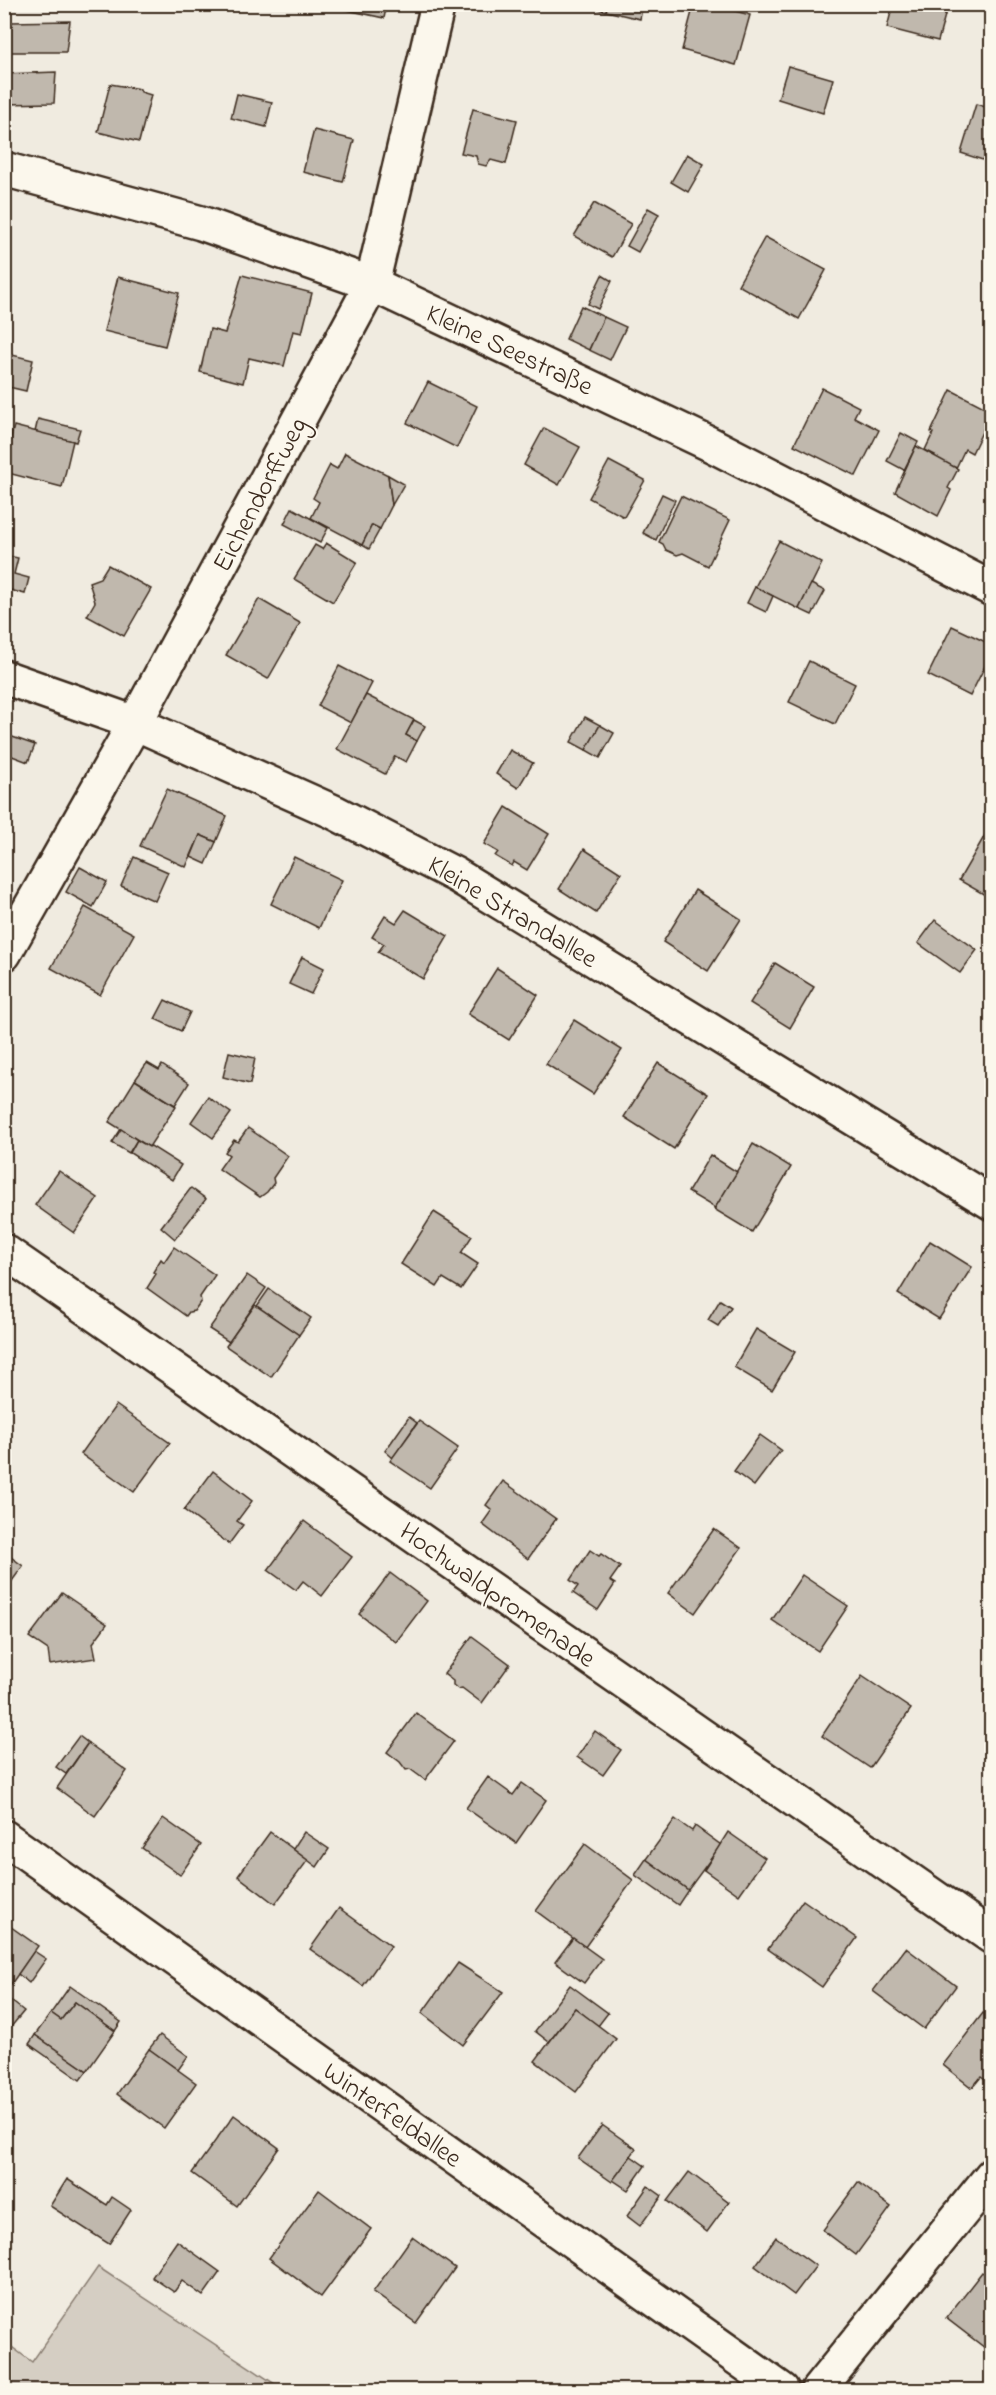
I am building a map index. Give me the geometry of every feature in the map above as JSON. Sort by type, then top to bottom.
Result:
[{"type":"street","name":"Eichendorffweg","points":[[4,954],[135,723],[372,284],[438,4]]},
{"type":"street","name":"Kleine Seestraße","points":[[4,169],[201,224],[372,284],[708,443],[992,589]]},
{"type":"street","name":"Kleine Strandallee","points":[[4,677],[135,723],[334,812],[456,875],[992,1203]]},
{"type":"street","name":"Hochwaldpromenade","points":[[4,1251],[992,1937]]},
{"type":"street","name":"Winterfeldallee","points":[[4,1837],[782,2391]]},
{"type":"street","points":[[818,2391],[992,2175]]},
{"type":"shaded area","points":[[98,2267],[284,2390],[5,2390],[5,2342],[32,2362]]},
{"type":"building","points":[[343,4],[387,4],[384,18],[342,9]]},
{"type":"building","points":[[577,4],[608,4],[606,11]]},
{"type":"building","points":[[608,4],[643,4],[640,19],[606,11]]},
{"type":"building","points":[[694,4],[709,4],[750,15],[736,65],[682,50]]},
{"type":"building","points":[[893,4],[948,4],[938,41],[887,28]]},
{"type":"building","points":[[70,21],[66,52],[8,52],[10,22]]},
{"type":"building","points":[[788,66],[833,79],[823,113],[778,99]]},
{"type":"building","points":[[56,72],[54,103],[4,104],[4,74]]},
{"type":"building","points":[[110,84],[140,89],[141,92],[151,95],[139,142],[98,132]]},
{"type":"building","points":[[237,94],[272,102],[266,127],[231,118]]},
{"type":"building","points":[[976,104],[992,109],[992,163],[961,153]]},
{"type":"building","points":[[473,109],[517,120],[506,164],[491,160],[486,166],[478,164],[476,156],[461,153]]},
{"type":"building","points":[[314,130],[354,140],[343,182],[303,172]]},
{"type":"building","points":[[687,154],[704,164],[688,192],[671,182]]},
{"type":"building","points":[[594,203],[631,224],[612,257],[574,236]]},
{"type":"building","points":[[648,208],[659,214],[638,252],[627,246]]},
{"type":"building","points":[[765,237],[826,270],[799,319],[738,285]]},
{"type":"building","points":[[242,275],[312,293],[302,333],[293,331],[284,366],[249,358],[243,383],[200,372],[210,329],[225,333]]},
{"type":"building","points":[[602,275],[612,281],[598,309],[588,304]]},
{"type":"building","points":[[118,277],[179,293],[165,346],[104,331]]},
{"type":"building","points":[[581,306],[604,317],[589,350],[566,339]]},
{"type":"building","points":[[604,317],[626,327],[610,360],[589,350]]},
{"type":"building","points":[[4,353],[33,360],[26,391],[4,386]]},
{"type":"building","points":[[428,382],[477,406],[457,448],[407,423]]},
{"type":"building","points":[[822,388],[859,407],[854,417],[879,430],[856,476],[794,445]]},
{"type":"building","points":[[951,390],[992,411],[972,453],[965,449],[956,468],[933,457],[935,455],[925,450]]},
{"type":"building","points":[[38,419],[80,429],[76,442],[35,432]]},
{"type":"building","points":[[14,426],[73,441],[62,487],[4,472],[4,462]]},
{"type":"building","points":[[544,428],[580,447],[559,485],[524,465]]},
{"type":"building","points":[[901,433],[918,442],[904,470],[887,461]]},
{"type":"building","points":[[916,446],[958,469],[938,516],[895,492]]},
{"type":"building","points":[[345,453],[388,475],[392,505],[380,529],[372,525],[362,545],[311,518],[319,502],[313,498],[330,465],[337,469]]},
{"type":"building","points":[[609,461],[645,480],[624,517],[589,498]]},
{"type":"building","points":[[388,475],[404,484],[392,505]]},
{"type":"building","points":[[662,494],[675,500],[656,540],[643,533]]},
{"type":"building","points":[[681,496],[730,520],[708,566],[683,553],[677,555],[666,550],[659,542]]},
{"type":"building","points":[[292,508],[328,528],[320,543],[284,524]]},
{"type":"building","points":[[372,525],[380,529],[369,549],[362,545]]},
{"type":"building","points":[[779,541],[822,563],[799,609],[755,587]]},
{"type":"building","points":[[326,543],[357,562],[333,602],[294,579],[315,545],[322,549]]},
{"type":"building","points":[[4,555],[18,558],[14,574],[29,578],[25,594],[10,590],[4,609]]},
{"type":"building","points":[[108,565],[151,589],[124,636],[87,616],[95,602],[89,582],[100,578]]},
{"type":"building","points":[[811,584],[825,591],[812,615],[799,609]]},
{"type":"building","points":[[755,587],[773,596],[766,612],[747,603]]},
{"type":"building","points":[[259,599],[300,623],[268,679],[226,655]]},
{"type":"building","points":[[952,626],[992,645],[992,652],[970,696],[928,675]]},
{"type":"building","points":[[809,661],[855,684],[835,724],[789,702]]},
{"type":"building","points":[[339,666],[372,683],[351,723],[318,706]]},
{"type":"building","points":[[366,695],[414,720],[406,735],[417,741],[406,762],[395,756],[385,774],[337,749]]},
{"type":"building","points":[[585,717],[600,725],[586,750],[571,742]]},
{"type":"building","points":[[414,720],[425,726],[417,741],[406,735]]},
{"type":"building","points":[[600,725],[614,733],[600,758],[586,750]]},
{"type":"building","points":[[4,734],[35,745],[28,762],[4,753]]},
{"type":"building","points":[[510,750],[533,763],[518,788],[496,774]]},
{"type":"building","points":[[4,753],[12,756],[4,777]]},
{"type":"building","points":[[167,789],[227,816],[216,842],[200,835],[186,867],[140,846]]},
{"type":"building","points":[[506,807],[549,834],[527,870],[514,862],[512,866],[495,856],[498,852],[484,844]]},
{"type":"building","points":[[992,823],[992,899],[959,880]]},
{"type":"building","points":[[200,835],[216,842],[206,864],[191,857]]},
{"type":"building","points":[[584,849],[621,873],[596,913],[559,889]]},
{"type":"building","points":[[134,857],[168,872],[155,901],[121,886]]},
{"type":"building","points":[[294,857],[342,880],[319,928],[271,904]]},
{"type":"building","points":[[80,867],[107,882],[93,907],[66,892]]},
{"type":"building","points":[[695,890],[741,919],[708,971],[663,942]]},
{"type":"building","points":[[85,907],[134,934],[100,995],[51,968]]},
{"type":"building","points":[[405,910],[448,936],[423,979],[378,952],[384,944],[372,937],[385,916],[396,923]]},
{"type":"building","points":[[935,920],[977,950],[960,973],[918,943]]},
{"type":"building","points":[[302,957],[324,968],[311,994],[289,984]]},
{"type":"building","points":[[775,963],[814,987],[790,1028],[750,1003]]},
{"type":"building","points":[[497,968],[538,995],[509,1040],[468,1014]]},
{"type":"building","points":[[165,1000],[190,1012],[181,1031],[155,1019]]},
{"type":"building","points":[[574,1020],[622,1050],[593,1094],[546,1064]]},
{"type":"building","points":[[229,1052],[255,1058],[250,1084],[223,1077]]},
{"type":"building","points":[[147,1063],[159,1070],[162,1065],[189,1083],[175,1105],[135,1080]]},
{"type":"building","points":[[658,1063],[708,1094],[674,1149],[624,1117]]},
{"type":"building","points":[[135,1080],[176,1106],[149,1147],[109,1122]]},
{"type":"building","points":[[208,1097],[231,1113],[213,1138],[191,1122]]},
{"type":"building","points":[[248,1128],[288,1156],[273,1178],[274,1183],[260,1197],[219,1169],[229,1155],[225,1152],[234,1140],[238,1142]]},
{"type":"building","points":[[121,1129],[137,1140],[129,1153],[112,1143]]},
{"type":"building","points":[[137,1140],[181,1165],[172,1180],[130,1153]]},
{"type":"building","points":[[753,1144],[791,1167],[752,1232],[714,1209]]},
{"type":"building","points":[[710,1155],[737,1172],[715,1208],[688,1192]]},
{"type":"building","points":[[59,1171],[98,1198],[74,1233],[35,1205]]},
{"type":"building","points":[[191,1188],[206,1199],[175,1239],[161,1227]]},
{"type":"building","points":[[434,1212],[472,1236],[461,1253],[478,1264],[461,1289],[443,1278],[437,1287],[401,1264]]},
{"type":"building","points":[[930,1241],[972,1267],[939,1319],[898,1294]]},
{"type":"building","points":[[174,1247],[215,1275],[200,1297],[201,1301],[194,1311],[189,1312],[186,1316],[147,1288],[156,1274],[153,1272],[161,1259],[164,1262]]},
{"type":"building","points":[[247,1275],[266,1288],[229,1342],[209,1329]]},
{"type":"building","points":[[269,1289],[311,1318],[299,1335],[257,1306]]},
{"type":"building","points":[[720,1300],[731,1307],[718,1326],[708,1320]]},
{"type":"building","points":[[255,1305],[299,1335],[271,1377],[226,1346]]},
{"type":"building","points":[[756,1329],[795,1352],[772,1390],[734,1367]]},
{"type":"building","points":[[116,1405],[170,1443],[134,1492],[81,1454]]},
{"type":"building","points":[[409,1417],[417,1423],[393,1458],[385,1451]]},
{"type":"building","points":[[419,1421],[458,1448],[430,1488],[390,1461]]},
{"type":"building","points":[[760,1435],[781,1450],[754,1486],[734,1471]]},
{"type":"building","points":[[213,1471],[252,1501],[237,1521],[243,1525],[229,1544],[184,1510]]},
{"type":"building","points":[[503,1481],[556,1519],[528,1559],[482,1524],[492,1510],[486,1505]]},
{"type":"building","points":[[304,1521],[352,1557],[322,1596],[303,1581],[296,1590],[268,1570]]},
{"type":"building","points":[[714,1529],[741,1548],[695,1613],[668,1593]]},
{"type":"building","points":[[590,1550],[599,1556],[601,1554],[620,1567],[610,1581],[615,1584],[598,1610],[573,1593],[578,1586],[570,1580]]},
{"type":"building","points":[[4,1552],[23,1566],[4,1592]]},
{"type":"building","points":[[390,1573],[427,1601],[396,1642],[359,1614]]},
{"type":"building","points":[[802,1575],[848,1606],[818,1651],[772,1620]]},
{"type":"building","points":[[62,1593],[107,1624],[93,1643],[96,1658],[50,1665],[48,1650],[29,1637]]},
{"type":"building","points":[[472,1636],[510,1664],[482,1703],[462,1688],[458,1689],[453,1685],[453,1681],[444,1674]]},
{"type":"building","points":[[862,1676],[911,1709],[870,1768],[822,1736]]},
{"type":"building","points":[[416,1713],[454,1741],[425,1780],[410,1769],[406,1770],[387,1752]]},
{"type":"building","points":[[595,1731],[621,1750],[603,1775],[577,1757]]},
{"type":"building","points":[[79,1736],[88,1743],[66,1774],[56,1767]]},
{"type":"building","points":[[88,1743],[127,1771],[95,1816],[57,1788]]},
{"type":"building","points":[[488,1777],[513,1795],[522,1783],[546,1800],[516,1843],[466,1808]]},
{"type":"building","points":[[163,1818],[201,1845],[180,1875],[142,1848]]},
{"type":"building","points":[[675,1819],[692,1831],[695,1826],[721,1845],[688,1890],[646,1859]]},
{"type":"building","points":[[270,1832],[308,1860],[275,1904],[238,1876]]},
{"type":"building","points":[[304,1832],[329,1849],[317,1867],[293,1849]]},
{"type":"building","points":[[728,1832],[765,1858],[739,1895],[704,1870]]},
{"type":"building","points":[[585,1844],[633,1880],[585,1947],[536,1911]]},
{"type":"building","points":[[646,1859],[688,1890],[678,1905],[635,1875]]},
{"type":"building","points":[[803,1900],[857,1938],[822,1987],[768,1949]]},
{"type":"building","points":[[339,1908],[391,1946],[363,1986],[310,1949]]},
{"type":"building","points":[[4,1922],[38,1946],[9,1987],[4,1984]]},
{"type":"building","points":[[573,1938],[602,1959],[584,1983],[555,1962]]},
{"type":"building","points":[[906,1948],[956,1986],[924,2029],[873,1991]]},
{"type":"building","points":[[34,1951],[46,1959],[29,1983],[18,1974]]},
{"type":"building","points":[[458,1963],[503,1992],[463,2045],[422,2013]]},
{"type":"building","points":[[570,1985],[608,2013],[598,2026],[575,2008],[549,2042],[535,2031]]},
{"type":"building","points":[[70,1986],[121,2022],[115,2031],[75,2002],[61,2020],[51,2013]]},
{"type":"building","points":[[6,1997],[24,2011],[6,2033],[4,2031]]},
{"type":"building","points":[[75,2002],[115,2031],[87,2071],[35,2035],[51,2013],[61,2020]]},
{"type":"building","points":[[575,2008],[616,2039],[576,2092],[535,2061]]},
{"type":"building","points":[[983,2013],[992,2020],[992,2085],[981,2077],[972,2088],[943,2065]]},
{"type":"building","points":[[35,2035],[87,2071],[80,2080],[29,2044]]},
{"type":"building","points":[[160,2035],[188,2056],[178,2070],[149,2049]]},
{"type":"building","points":[[149,2049],[196,2083],[164,2128],[117,2094]]},
{"type":"building","points":[[234,2115],[279,2148],[237,2206],[192,2173]]},
{"type":"building","points":[[602,2125],[636,2149],[612,2182],[578,2158]]},
{"type":"building","points":[[631,2156],[645,2166],[628,2190],[613,2180]]},
{"type":"building","points":[[689,2172],[729,2202],[707,2232],[667,2201]]},
{"type":"building","points":[[67,2179],[107,2205],[112,2197],[131,2210],[109,2244],[50,2206]]},
{"type":"building","points":[[858,2182],[891,2207],[856,2255],[823,2230]]},
{"type":"building","points":[[648,2186],[662,2196],[640,2226],[627,2216]]},
{"type":"building","points":[[319,2190],[371,2229],[321,2297],[269,2258]]},
{"type":"building","points":[[412,2237],[455,2268],[416,2323],[373,2292]]},
{"type":"building","points":[[776,2237],[816,2266],[794,2295],[755,2266]]},
{"type":"building","points":[[177,2241],[220,2272],[203,2296],[182,2281],[174,2292],[152,2277]]},
{"type":"building","points":[[982,2272],[992,2279],[992,2348],[989,2351],[946,2318]]}]
